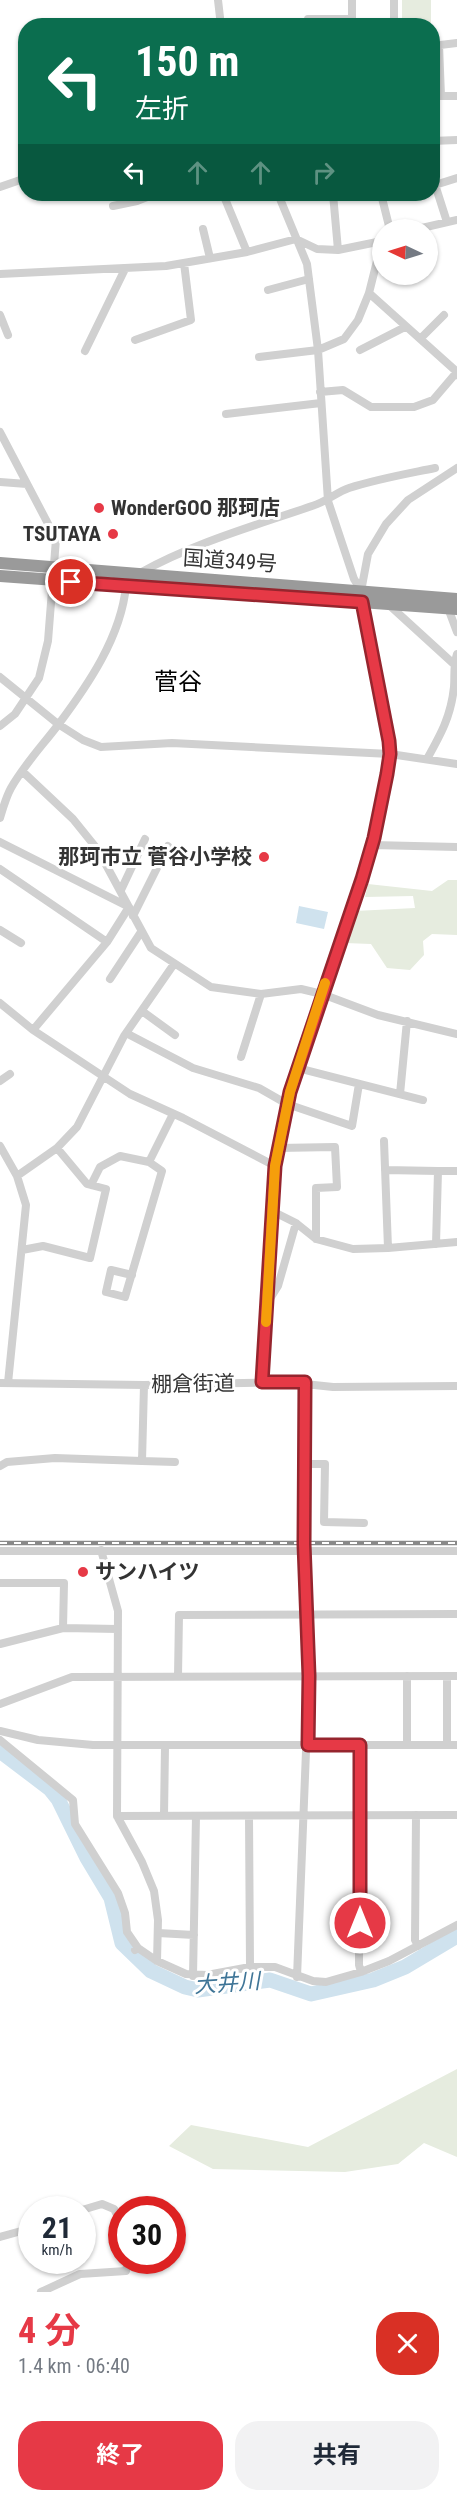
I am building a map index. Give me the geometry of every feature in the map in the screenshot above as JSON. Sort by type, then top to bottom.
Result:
[{"type":"highway","name":"国道349号","points":[[0,563],[139,573],[454,605]]},
{"type":"highway","name":"国道349号","points":[[0,576],[126,586],[362,596],[388,604],[454,605]]},
{"type":"street","points":[[218,0],[220,18]]},
{"type":"street","points":[[352,0],[352,18]]},
{"type":"street","points":[[394,0],[394,18]]},
{"type":"street","points":[[440,45],[457,43]]},
{"type":"street","points":[[440,96],[457,96]]},
{"type":"street","points":[[440,141],[457,140]]},
{"type":"street","points":[[440,183],[457,178]]},
{"type":"street","points":[[0,187],[18,181]]},
{"type":"street","points":[[440,200],[447,222]]},
{"type":"street","points":[[113,206],[126,201]]},
{"type":"street","points":[[226,201],[247,252]]},
{"type":"street","points":[[262,1382],[278,1148],[287,1104],[298,1068],[372,845],[384,795],[390,754],[362,596],[354,579],[328,501],[318,350],[308,264],[281,201]]},
{"type":"street","points":[[334,201],[338,250]]},
{"type":"street","points":[[383,201],[387,219]]},
{"type":"street","points":[[438,224],[457,220]]},
{"type":"street","points":[[203,229],[210,258]]},
{"type":"street","points":[[0,274],[125,269],[184,263],[247,252],[296,239],[317,249],[338,250],[372,243]]},
{"type":"street","points":[[135,340],[191,320],[184,263]]},
{"type":"street","points":[[84,351],[125,269]]},
{"type":"street","points":[[268,290],[309,279]]},
{"type":"street","points":[[259,357],[318,350],[344,339],[358,320],[372,281]]},
{"type":"street","points":[[321,392],[343,390],[371,407],[414,406],[433,400],[457,373],[369,293]]},
{"type":"street","points":[[0,315],[8,335]]},
{"type":"street","points":[[420,339],[444,315]]},
{"type":"street","points":[[360,350],[405,327]]},
{"type":"street","points":[[226,414],[321,403]]},
{"type":"street","points":[[0,432],[56,539],[48,641],[39,678],[15,714],[0,726]]},
{"type":"street","points":[[139,573],[164,559],[228,534],[328,501],[346,489],[388,477],[435,468]]},
{"type":"street","points":[[362,596],[368,554],[386,524],[408,500],[457,468]]},
{"type":"street","points":[[0,482],[27,484]]},
{"type":"street","points":[[0,818],[10,790],[22,771],[95,670],[113,635],[125,601],[126,586]]},
{"type":"street","points":[[388,604],[455,665]]},
{"type":"street","points":[[454,605],[457,632]]},
{"type":"street","points":[[427,759],[448,723],[457,654]]},
{"type":"street","points":[[0,677],[58,724],[83,740],[101,747],[172,743],[390,754],[457,764]]},
{"type":"street","points":[[22,771],[73,819],[98,850],[151,948],[211,987],[261,994],[301,989],[322,994],[378,1015],[457,1034]]},
{"type":"street","points":[[121,890],[145,839]]},
{"type":"street","points":[[0,842],[129,907]]},
{"type":"street","points":[[372,845],[457,847]]},
{"type":"street","points":[[133,916],[168,846]]},
{"type":"street","points":[[0,869],[107,942]]},
{"type":"street","points":[[33,1030],[107,942],[129,907]]},
{"type":"street","points":[[0,930],[21,943]]},
{"type":"street","points":[[110,980],[141,932]]},
{"type":"street","points":[[17,1176],[57,1148],[77,1127],[126,1033],[174,964]]},
{"type":"street","points":[[241,1057],[261,994]]},
{"type":"street","points":[[0,1003],[33,1030],[130,1094],[275,1166]]},
{"type":"street","points":[[142,1011],[175,1035]]},
{"type":"street","points":[[400,1094],[407,1021]]},
{"type":"street","points":[[126,1033],[193,1068],[259,1088],[287,1104],[352,1126],[359,1084]]},
{"type":"street","points":[[298,1068],[423,1100]]},
{"type":"street","points":[[0,1081],[10,1074]]},
{"type":"street","points":[[149,1162],[173,1114]]},
{"type":"street","points":[[384,1141],[387,1248]]},
{"type":"street","points":[[0,1146],[17,1176],[26,1205],[4,1383]]},
{"type":"street","points":[[278,1148],[335,1147],[337,1187],[316,1188],[316,1239]]},
{"type":"street","points":[[22,1250],[43,1246],[90,1258],[106,1189],[87,1184],[57,1148]]},
{"type":"street","points":[[91,1185],[100,1167],[120,1156],[149,1162],[162,1171],[132,1275]]},
{"type":"street","points":[[385,1170],[457,1171]]},
{"type":"street","points":[[436,1244],[438,1172]]},
{"type":"street","points":[[272,1211],[296,1223],[316,1239],[353,1249],[457,1242]]},
{"type":"street","points":[[268,1303],[278,1286],[296,1223]]},
{"type":"street","points":[[297,1977],[309,1676],[304,1551],[305,1382]]},
{"type":"street","name":"棚倉街道","points":[[4,1383],[144,1385],[305,1382],[333,1387],[457,1386]]},
{"type":"street","points":[[142,1461],[144,1385]]},
{"type":"street","points":[[0,1466],[7,1462],[55,1458],[175,1462]]},
{"type":"street","points":[[305,1464],[325,1464],[324,1522],[364,1523]]},
{"type":"street","points":[[101,1550],[118,1611],[117,1816],[142,1862],[154,1891],[158,1933],[157,1961]]},
{"type":"street","points":[[0,1551],[457,1551]]},
{"type":"street","points":[[0,1583],[64,1583],[63,1629]]},
{"type":"street","points":[[178,1676],[179,1615],[457,1614]]},
{"type":"street","points":[[0,1644],[63,1629],[118,1629]]},
{"type":"street","points":[[407,1676],[407,1745]]},
{"type":"street","points":[[447,1676],[447,1745]]},
{"type":"street","points":[[0,1704],[72,1677],[457,1676]]},
{"type":"street","points":[[0,1731],[62,1743],[117,1746],[457,1745]]},
{"type":"street","points":[[0,1740],[73,1800],[75,1824],[118,1893],[125,1913],[128,1932],[136,1949],[179,1972],[193,1976],[250,1967],[275,1967],[297,1977],[326,1982],[362,1972],[418,1946],[457,1924]]},
{"type":"street","points":[[360,1745],[359,1965],[362,1972]]},
{"type":"street","points":[[164,1816],[165,1746]]},
{"type":"street","points":[[416,1815],[415,1940],[418,1946]]},
{"type":"street","points":[[117,1816],[457,1815]]},
{"type":"street","points":[[193,1976],[196,1816]]},
{"type":"street","points":[[249,1816],[250,1967]]},
{"type":"street","points":[[158,1933],[194,1935]]},
{"type":"street","points":[[0,2237],[18,2232]]},
{"type":"street","points":[[40,2292],[80,2274],[108,2272]]},
{"type":"shaded area","points":[[402,0],[431,0],[431,18],[402,18]]},
{"type":"shaded area","points":[[448,880],[457,880],[457,935],[432,934],[423,941],[424,955],[410,970],[387,968],[371,944],[345,943],[355,911],[415,908],[413,896],[365,897],[368,884],[432,891]]},
{"type":"shaded area","points":[[457,2069],[457,2157],[424,2143],[398,2164],[345,2172],[213,2169],[169,2146],[191,2125],[308,2147]]},
{"type":"water","points":[[299,906],[328,912],[324,929],[296,923]]},
{"type":"waterway","name":"大井川","points":[[0,1751],[50,1789],[58,1799],[87,1858],[111,1898],[122,1943],[151,1971],[185,1987],[198,1990],[270,1980],[311,1994],[373,1980],[405,1967],[457,1936]]},
{"type":"railway","points":[[0,1543],[457,1543]]},
{"type":"slow traffic","points":[[266,1322],[275,1166],[282,1124],[325,983]]},
{"type":"place","name":"WonderGOO 那珂店","points":[[99,508]]},
{"type":"place","name":"TSUTAYA","points":[[113,534]]},
{"type":"place","name":"那珂市立 菅谷小学校","points":[[264,857]]},
{"type":"place","name":"サンハイツ","points":[[83,1572]]},
{"type":"district","name":"菅谷","points":[[178,682]]},
{"type":"route","points":[[71,582],[362,602],[382,700],[390,754],[374,838],[290,1092],[282,1124],[275,1166],[262,1382],[305,1382],[304,1544],[308,1615],[308,1745],[360,1745],[360,1923]]}]
